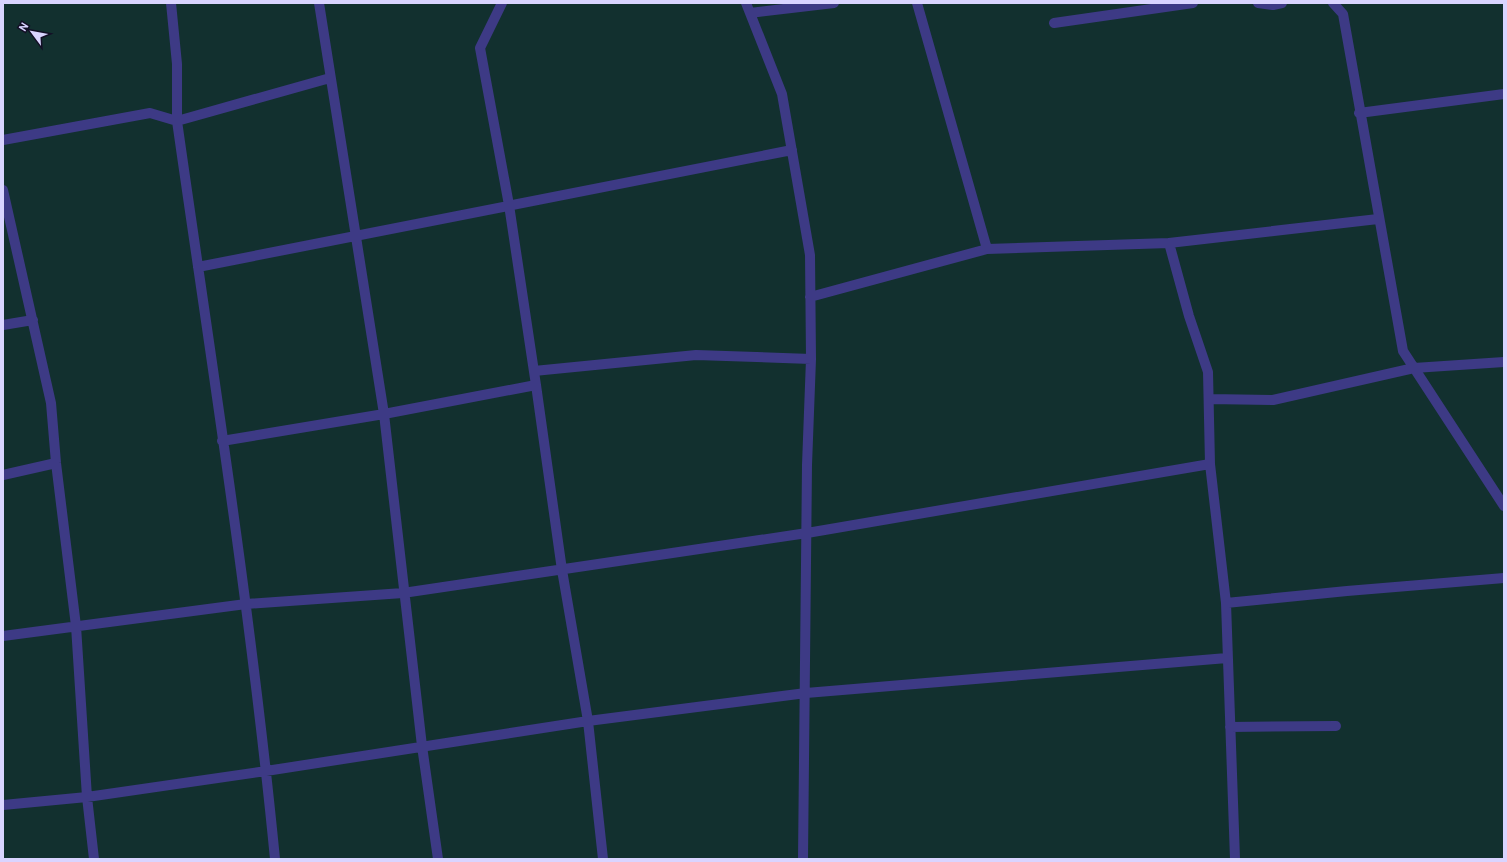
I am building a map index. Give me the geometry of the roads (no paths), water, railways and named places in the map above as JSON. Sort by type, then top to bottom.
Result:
[{"type":"street","points":[[171,3],[177,64],[177,121],[246,604],[275,859]]},
{"type":"street","points":[[319,3],[354,236],[384,414],[422,746],[438,859]]},
{"type":"street","points":[[502,3],[480,48],[509,205],[562,570],[588,721],[602,859]]},
{"type":"street","points":[[803,859],[806,693],[807,465],[811,359],[810,255],[782,94],[748,8],[834,3]]},
{"type":"street","points":[[917,3],[987,249]]},
{"type":"street","points":[[1054,23],[1193,3]]},
{"type":"street","points":[[1258,3],[1282,3]]},
{"type":"street","points":[[1333,3],[1343,14],[1378,219],[1404,351],[1504,506]]},
{"type":"street","points":[[3,140],[150,113],[177,121],[330,78]]},
{"type":"street","points":[[1359,113],[1504,94]]},
{"type":"street","points":[[198,267],[792,150]]},
{"type":"street","points":[[3,190],[51,403],[56,464],[76,626],[87,797],[94,859]]},
{"type":"street","points":[[810,297],[987,249],[1169,244],[1378,219]]},
{"type":"street","points":[[1169,244],[1189,316],[1208,372],[1210,464],[1226,603],[1226,658],[1235,859]]},
{"type":"street","points":[[3,325],[33,320]]},
{"type":"street","points":[[534,371],[696,355],[811,359]]},
{"type":"street","points":[[1209,399],[1274,400],[1414,368],[1504,362]]},
{"type":"street","points":[[222,441],[384,414],[536,385]]},
{"type":"street","points":[[3,475],[56,464]]},
{"type":"street","points":[[3,636],[246,604],[404,593],[807,533],[1210,464]]},
{"type":"street","points":[[1226,603],[1504,578]]},
{"type":"street","points":[[3,805],[87,797],[588,721],[806,693],[1226,658]]},
{"type":"street","points":[[1230,727],[1336,726]]}]
